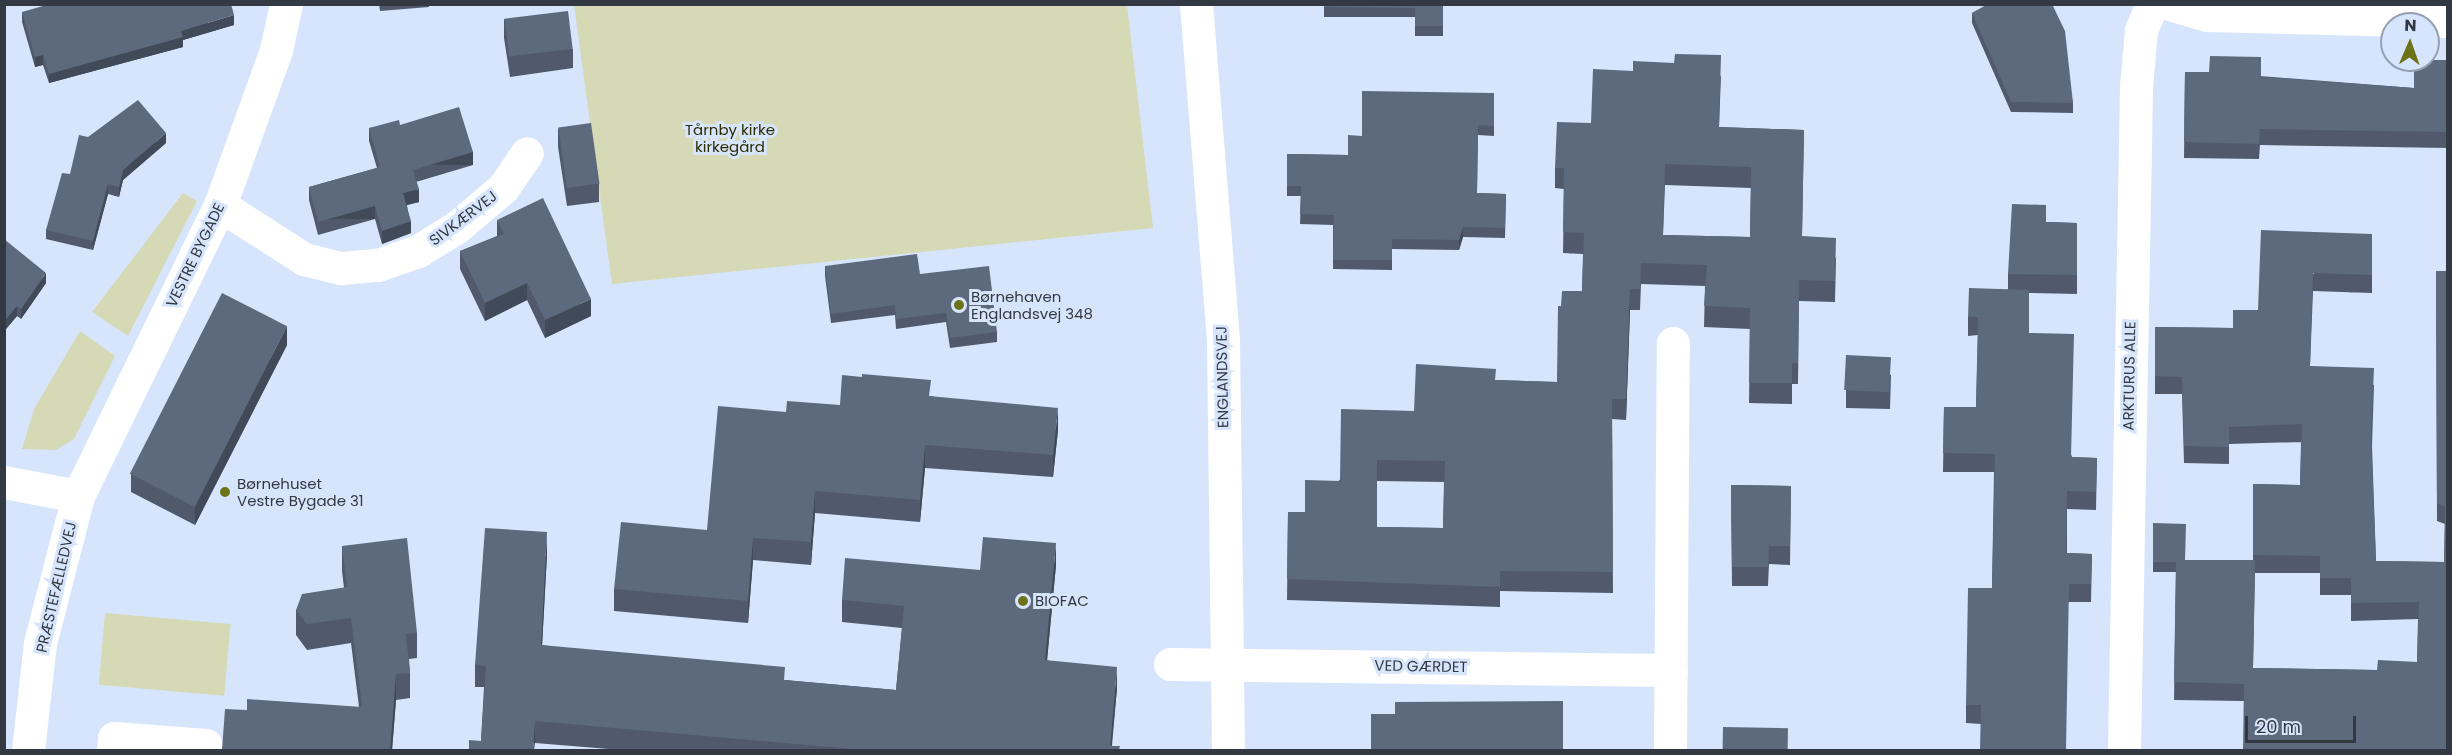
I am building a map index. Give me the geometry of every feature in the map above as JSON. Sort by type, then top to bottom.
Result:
[{"type":"street","name":"VESTRE BYGADE","points":[[78,496],[220,205],[276,50],[286,4]]},
{"type":"street","name":"ENGLANDSVEJ","points":[[1196,4],[1223,350],[1228,750]]},
{"type":"street","name":"ARKTURUS ALLE","points":[[2124,750],[2136,87],[2141,30],[2152,4]]},
{"type":"street","points":[[2169,4],[2207,15],[2448,21]]},
{"type":"street","name":"SIVKÆRVEJ","points":[[220,205],[304,259],[341,268],[378,265],[418,251],[457,227],[503,188],[527,153]]},
{"type":"street","points":[[1670,750],[1673,343]]},
{"type":"street","points":[[4,482],[78,496]]},
{"type":"street","name":"PRÆSTEFÆLLEDVEJ","points":[[28,750],[40,643],[78,496]]},
{"type":"street","name":"VED GÆRDET","points":[[1170,664],[1226,662],[1671,670]]},
{"type":"street","points":[[113,750],[114,738],[206,746]]},
{"type":"green space","name":"Tårnby kirke kirkegård","points":[[574,5],[1127,5],[1153,228],[612,284]]},
{"type":"green space","points":[[183,193],[197,201],[128,336],[92,312]]},
{"type":"green space","points":[[80,331],[115,356],[74,439],[56,450],[22,449],[34,409]]},
{"type":"green space","points":[[105,613],[231,624],[224,696],[99,685]]},
{"type":"building","points":[[50,4],[231,4],[234,15],[181,31],[183,37],[49,74],[43,55],[35,57],[22,12]]},
{"type":"building","points":[[1324,4],[1443,4],[1443,26],[1415,26],[1415,8],[1324,7]]},
{"type":"building","points":[[1988,4],[2052,4],[2065,31],[2073,103],[2011,102],[1972,13]]},
{"type":"building","points":[[568,11],[573,49],[509,57],[504,19]]},
{"type":"building","points":[[1675,54],[1721,55],[1719,127],[1804,130],[1802,236],[1836,238],[1835,281],[1799,280],[1798,363],[1792,363],[1792,383],[1749,383],[1750,308],[1704,306],[1707,265],[1641,263],[1640,289],[1630,289],[1626,399],[1612,399],[1613,572],[1500,571],[1500,587],[1287,579],[1288,512],[1305,512],[1305,480],[1340,481],[1341,409],[1414,411],[1416,364],[1496,369],[1495,380],[1557,382],[1558,306],[1561,306],[1562,291],[1582,291],[1584,233],[1563,232],[1564,168],[1555,168],[1557,122],[1591,123],[1593,69],[1633,71],[1633,61],[1674,63]],"holes":[[[1665,164],[1751,167],[1750,237],[1663,235]],[[1377,460],[1445,461],[1443,528],[1377,527]]]},
{"type":"building","points":[[2210,56],[2261,57],[2261,77],[2414,88],[2414,72],[2440,72],[2440,60],[2448,60],[2448,132],[2260,129],[2259,144],[2184,142],[2185,72],[2209,72]]},
{"type":"building","points":[[1362,91],[1494,93],[1494,126],[1478,125],[1477,193],[1506,194],[1505,228],[1463,227],[1459,240],[1392,239],[1392,260],[1333,260],[1334,215],[1300,214],[1301,186],[1287,186],[1287,154],[1348,155],[1348,135],[1362,136]]},
{"type":"building","points":[[138,100],[166,133],[123,170],[119,187],[108,184],[93,241],[46,230],[62,173],[70,174],[79,135],[88,137]]},
{"type":"building","points":[[459,107],[473,152],[413,170],[419,189],[403,193],[411,221],[382,231],[375,206],[318,222],[309,187],[380,167],[369,128],[399,120],[400,125]]},
{"type":"building","points":[[591,123],[599,183],[567,188],[558,128]]},
{"type":"building","points":[[543,198],[591,299],[545,320],[527,283],[485,303],[460,251],[504,234],[497,220]]},
{"type":"building","points":[[2012,204],[2046,205],[2046,222],[2077,223],[2077,275],[2008,274]]},
{"type":"building","points":[[2261,230],[2372,234],[2372,275],[2313,273],[2310,366],[2374,368],[2371,437],[2376,561],[2444,562],[2445,507],[2437,503],[2436,271],[2448,271],[2448,750],[2243,750],[2244,684],[2174,682],[2176,560],[2255,560],[2253,668],[2377,670],[2378,660],[2417,662],[2419,602],[2351,603],[2351,578],[2320,578],[2320,556],[2253,555],[2253,484],[2300,485],[2302,424],[2229,427],[2229,447],[2184,446],[2182,377],[2155,376],[2155,327],[2233,328],[2233,310],[2258,310]]},
{"type":"building","points":[[4,239],[46,273],[21,309],[17,306],[6,319],[4,318]]},
{"type":"building","points":[[917,254],[920,274],[989,266],[997,332],[950,338],[946,313],[896,319],[895,305],[831,314],[825,266]]},
{"type":"building","points":[[1969,288],[2029,290],[2029,333],[2074,334],[2071,457],[2097,458],[2096,492],[2067,491],[2066,553],[2092,554],[2091,584],[2069,584],[2066,750],[1980,750],[1981,705],[1966,705],[1968,588],[1992,588],[1995,454],[1943,453],[1944,407],[1976,407],[1978,317],[1968,317]]},
{"type":"building","points":[[222,293],[287,326],[195,507],[130,474]]},
{"type":"building","points":[[1846,355],[1891,357],[1889,392],[1844,390]]},
{"type":"building","points":[[862,374],[931,380],[929,396],[1058,408],[1053,455],[925,445],[920,500],[815,491],[811,542],[753,538],[748,601],[614,589],[621,522],[707,530],[718,406],[786,412],[787,401],[840,405],[842,375],[862,377]]},
{"type":"building","points":[[1731,485],[1791,486],[1790,546],[1769,546],[1768,567],[1732,567]]},
{"type":"building","points":[[2153,523],[2186,524],[2185,560],[2153,562]]},
{"type":"building","points":[[485,528],[547,532],[541,645],[785,667],[784,680],[896,690],[904,606],[842,600],[845,558],[980,570],[983,537],[1056,543],[1045,660],[1117,667],[1110,746],[1120,746],[1119,750],[863,750],[535,721],[533,750],[469,750],[469,740],[481,741],[486,666],[475,665]]},
{"type":"building","points":[[407,538],[417,633],[406,634],[410,673],[396,674],[390,750],[222,750],[225,709],[247,710],[247,699],[362,707],[351,618],[307,624],[296,610],[302,594],[347,587],[342,546]]},
{"type":"building","points":[[1563,701],[1563,750],[1371,750],[1371,714],[1395,714],[1395,702]]},
{"type":"building","points":[[1723,727],[1788,728],[1788,750],[1723,750]]},
{"type":"place","name":"Børnehaven Englandsvej 348","points":[[959,305]]},
{"type":"place","name":"Børnehuset Vestre Bygade 31","points":[[225,492]]},
{"type":"place","name":"BIOFAC","points":[[1023,601]]}]
